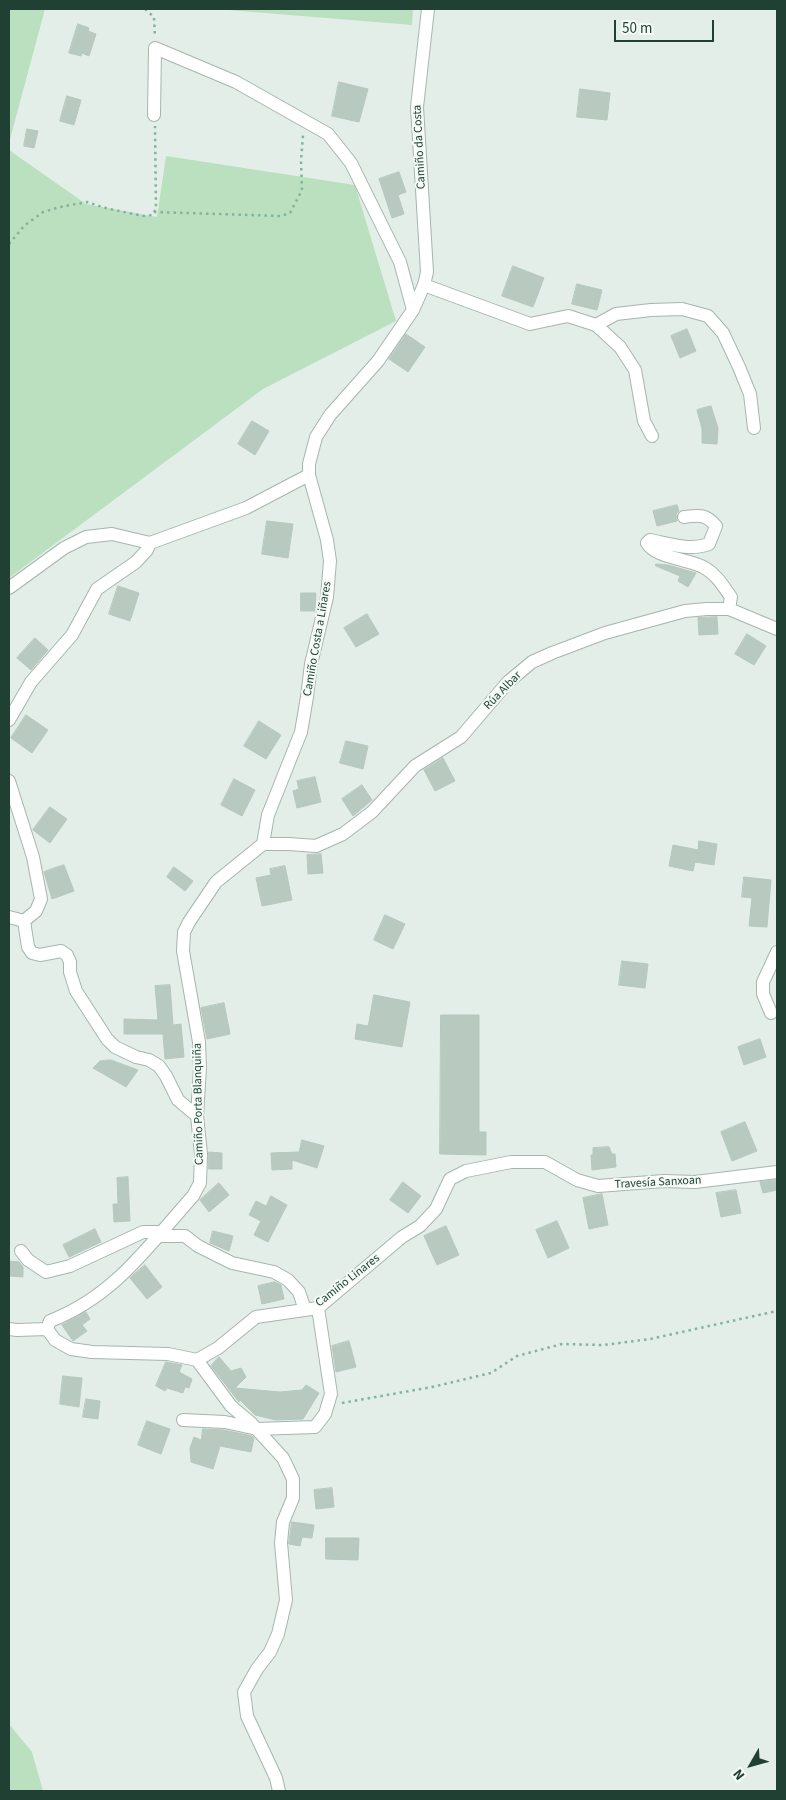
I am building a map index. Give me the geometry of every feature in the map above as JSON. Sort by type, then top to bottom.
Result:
[{"type":"street","name":"Camiño da Costa","points":[[424,286],[427,272],[417,107],[428,9]]},
{"type":"street","points":[[154,115],[155,48],[236,82],[328,134],[351,163],[400,262],[413,310]]},
{"type":"street","points":[[424,286],[530,324],[568,316],[596,325],[620,347],[635,370],[644,421],[652,436]]},
{"type":"street","name":"Camiño Costa a Liñares","points":[[263,844],[268,815],[301,732],[311,664],[327,598],[330,561],[327,540],[309,475],[316,437],[330,415],[378,361],[413,310],[424,286]]},
{"type":"street","points":[[596,325],[616,314],[651,310],[682,308],[708,316],[723,332],[739,367],[750,394],[754,428]]},
{"type":"street","points":[[9,588],[64,548],[86,537],[112,534],[150,543],[246,508],[309,475]]},
{"type":"street","points":[[684,518],[706,517],[716,526],[709,544],[698,548],[682,547],[650,540],[647,543],[649,547],[667,556],[704,567],[718,578],[731,597],[729,609]]},
{"type":"street","points":[[9,720],[31,682],[72,635],[97,589],[136,562],[147,550],[150,543]]},
{"type":"street","name":"Rúa Albar","points":[[263,844],[316,846],[343,834],[372,812],[416,766],[461,736],[508,682],[532,662],[552,652],[605,633],[685,611],[729,609],[777,629]]},
{"type":"street","points":[[9,781],[33,857],[41,899],[36,911],[24,921]]},
{"type":"street","name":"Camiño Porta Blanquiña","points":[[47,1328],[50,1321],[82,1307],[124,1274],[193,1196],[200,1183],[201,1154],[197,1116],[200,1068],[199,1042],[183,951],[184,932],[216,882],[263,844]]},
{"type":"street","points":[[9,916],[24,921]]},
{"type":"street","points":[[24,921],[28,947],[32,953],[40,955],[61,951],[67,955],[76,991],[107,1039],[115,1048],[149,1060],[159,1066],[178,1100],[197,1116]]},
{"type":"street","points":[[770,1013],[763,994],[764,982],[777,952]]},
{"type":"street","name":"Camiño Linares","points":[[197,1360],[218,1348],[256,1317],[311,1309],[402,1237],[420,1226],[436,1209],[450,1179],[466,1171],[511,1162],[545,1162]]},
{"type":"street","name":"Travesía Sanxoan","points":[[545,1162],[577,1180],[598,1186],[664,1181],[695,1182],[777,1172]]},
{"type":"street","points":[[21,1251],[28,1260],[46,1272],[70,1266],[144,1232],[185,1236],[198,1246],[232,1263],[274,1272],[288,1280],[311,1309],[331,1394],[325,1414],[314,1427],[257,1430],[224,1422],[184,1420]]},
{"type":"street","points":[[9,1329],[47,1328],[55,1340],[71,1349],[92,1352],[168,1354],[197,1360],[231,1406],[284,1458],[293,1479],[293,1498],[283,1522],[281,1543],[286,1600],[278,1634],[270,1652],[257,1669],[244,1692],[247,1716],[276,1778],[279,1791]]},
{"type":"path","points":[[145,9],[154,17],[155,48]]},
{"type":"path","points":[[154,115],[156,209],[154,212]]},
{"type":"path","points":[[9,244],[24,226],[43,212],[87,202],[109,209],[144,216],[154,212],[280,216],[290,213],[302,190],[301,161],[305,121]]},
{"type":"path","points":[[328,1406],[432,1387],[491,1373],[517,1356],[562,1344],[604,1345],[650,1339],[777,1311]]},
{"type":"green space","points":[[9,9],[45,9],[9,143]]},
{"type":"green space","points":[[216,9],[413,9],[412,25]]},
{"type":"green space","points":[[9,150],[86,204],[157,217],[166,156],[355,185],[396,321],[263,389],[9,578]]},
{"type":"green space","points":[[9,1724],[32,1752],[43,1791],[9,1791]]},
{"type":"building","points":[[78,24],[89,28],[88,31],[96,34],[89,56],[82,53],[81,56],[69,53]]},
{"type":"building","points":[[339,82],[368,89],[359,122],[332,116]]},
{"type":"building","points":[[580,89],[610,93],[607,120],[577,117]]},
{"type":"building","points":[[67,96],[81,100],[74,125],[60,121]]},
{"type":"building","points":[[27,129],[38,131],[34,148],[24,146]]},
{"type":"building","points":[[399,172],[406,192],[398,195],[404,214],[392,218],[379,179]]},
{"type":"building","points":[[513,266],[544,278],[533,307],[502,296]]},
{"type":"building","points":[[577,284],[602,290],[597,310],[572,304]]},
{"type":"building","points":[[687,329],[696,351],[680,358],[671,336]]},
{"type":"building","points":[[406,334],[425,347],[408,372],[389,359]]},
{"type":"building","points":[[711,406],[718,428],[717,444],[702,443],[702,429],[697,410]]},
{"type":"building","points":[[252,421],[269,431],[255,455],[238,444]]},
{"type":"building","points":[[677,505],[679,511],[676,514],[677,521],[657,526],[653,511]]},
{"type":"building","points":[[267,521],[293,524],[288,558],[262,554]]},
{"type":"building","points":[[656,564],[668,565],[696,573],[688,587],[678,581],[680,576],[656,566]]},
{"type":"building","points":[[118,586],[139,593],[130,621],[109,614]]},
{"type":"building","points":[[301,593],[316,593],[315,611],[301,611]]},
{"type":"building","points":[[367,614],[379,634],[356,647],[344,628]]},
{"type":"building","points":[[717,617],[718,634],[699,635],[698,618]]},
{"type":"building","points":[[747,634],[766,646],[754,665],[735,654]]},
{"type":"building","points":[[35,638],[48,650],[31,670],[17,658]]},
{"type":"building","points":[[26,715],[48,730],[32,753],[11,738]]},
{"type":"building","points":[[259,721],[281,735],[266,759],[244,746]]},
{"type":"building","points":[[346,741],[368,746],[363,769],[340,763]]},
{"type":"building","points":[[443,758],[455,781],[435,791],[424,770]]},
{"type":"building","points":[[315,777],[321,802],[297,808],[293,791],[299,789],[297,781]]},
{"type":"building","points":[[234,779],[255,790],[242,816],[221,805]]},
{"type":"building","points":[[362,785],[372,800],[353,816],[342,799]]},
{"type":"building","points":[[50,807],[67,819],[50,843],[33,830]]},
{"type":"building","points":[[699,841],[717,844],[714,865],[695,862],[693,871],[669,866],[673,845],[698,850]]},
{"type":"building","points":[[321,854],[323,873],[308,874],[307,855]]},
{"type":"building","points":[[64,865],[74,891],[52,899],[44,872]]},
{"type":"building","points":[[285,866],[292,900],[262,906],[256,878],[271,875],[270,869]]},
{"type":"building","points":[[174,867],[193,881],[185,891],[167,877]]},
{"type":"building","points":[[744,877],[771,880],[767,927],[749,926],[752,898],[742,897]]},
{"type":"building","points":[[385,915],[405,924],[393,949],[374,940]]},
{"type":"building","points":[[622,961],[648,964],[645,988],[619,985]]},
{"type":"building","points":[[170,985],[173,1025],[181,1024],[184,1057],[165,1059],[163,1034],[124,1034],[124,1019],[158,1020],[155,986]]},
{"type":"building","points":[[374,995],[410,1002],[402,1047],[355,1039],[357,1024],[368,1026]]},
{"type":"building","points":[[224,1003],[230,1034],[207,1039],[201,1008]]},
{"type":"building","points":[[441,1015],[479,1015],[479,1132],[486,1132],[486,1155],[440,1154]]},
{"type":"building","points":[[760,1039],[766,1057],[744,1065],[738,1047]]},
{"type":"building","points":[[111,1060],[138,1070],[126,1087],[93,1068],[100,1061]]},
{"type":"building","points":[[745,1122],[757,1151],[732,1161],[721,1132]]},
{"type":"building","points":[[302,1140],[324,1146],[317,1168],[292,1160],[292,1169],[272,1170],[271,1153],[299,1152]]},
{"type":"building","points":[[609,1147],[612,1154],[615,1154],[616,1167],[592,1170],[591,1155],[593,1155],[593,1148]]},
{"type":"building","points":[[209,1152],[222,1153],[222,1169],[209,1169]]},
{"type":"building","points":[[128,1177],[130,1221],[114,1222],[113,1204],[118,1204],[117,1178]]},
{"type":"building","points":[[777,1180],[777,1190],[763,1193],[760,1182]]},
{"type":"building","points":[[403,1182],[421,1196],[408,1213],[390,1200]]},
{"type":"building","points":[[219,1183],[229,1195],[209,1212],[200,1200]]},
{"type":"building","points":[[736,1190],[741,1213],[721,1217],[716,1193]]},
{"type":"building","points":[[602,1194],[608,1225],[589,1229],[583,1198]]},
{"type":"building","points":[[271,1196],[287,1205],[268,1242],[254,1235],[261,1221],[249,1215],[256,1201],[266,1206]]},
{"type":"building","points":[[557,1221],[569,1248],[548,1258],[536,1230]]},
{"type":"building","points":[[446,1226],[459,1255],[437,1265],[424,1236]]},
{"type":"building","points":[[95,1229],[101,1242],[69,1257],[63,1245]]},
{"type":"building","points":[[213,1231],[233,1236],[229,1251],[210,1243]]},
{"type":"building","points":[[9,1261],[19,1262],[23,1267],[23,1277],[9,1276]]},
{"type":"building","points":[[145,1265],[162,1287],[147,1299],[130,1278]]},
{"type":"building","points":[[275,1282],[281,1285],[284,1299],[262,1304],[258,1286]]},
{"type":"building","points":[[86,1312],[90,1319],[82,1325],[87,1331],[73,1341],[62,1325]]},
{"type":"building","points":[[349,1341],[356,1367],[336,1372],[332,1346]]},
{"type":"building","points":[[219,1357],[231,1371],[241,1368],[246,1377],[235,1388],[280,1392],[302,1390],[306,1385],[319,1393],[303,1419],[276,1420],[255,1415],[240,1400],[239,1402],[211,1366]]},
{"type":"building","points":[[166,1362],[182,1365],[179,1372],[192,1379],[189,1388],[185,1387],[183,1393],[167,1388],[165,1391],[156,1386]]},
{"type":"building","points":[[63,1376],[82,1378],[79,1407],[60,1404]]},
{"type":"building","points":[[86,1399],[100,1401],[98,1419],[83,1417]]},
{"type":"building","points":[[147,1421],[170,1429],[161,1454],[138,1445]]},
{"type":"building","points":[[203,1429],[224,1430],[252,1436],[254,1438],[251,1452],[220,1446],[213,1469],[191,1462],[190,1448],[194,1437],[201,1440]]},
{"type":"building","points":[[332,1488],[334,1507],[316,1509],[314,1490]]},
{"type":"building","points":[[292,1522],[314,1525],[312,1538],[302,1537],[300,1546],[289,1544]]},
{"type":"building","points":[[326,1538],[359,1538],[358,1560],[326,1559]]}]
